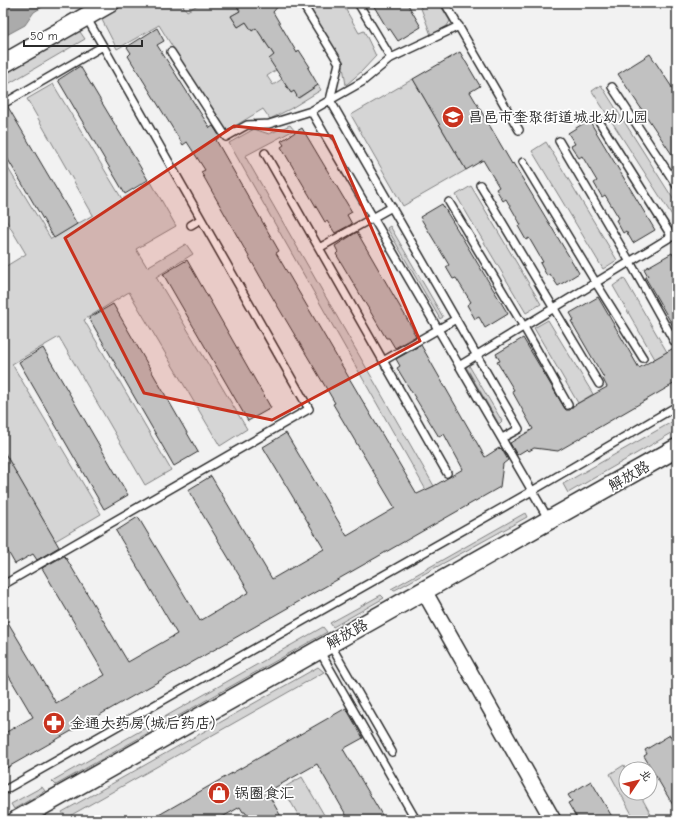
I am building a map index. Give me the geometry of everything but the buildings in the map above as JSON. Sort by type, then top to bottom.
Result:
[{"type":"street","points":[[3,64],[110,3]]},
{"type":"street","name":"解放路","points":[[17,820],[550,521],[677,448]]},
{"type":"street","points":[[424,591],[553,820]]},
{"type":"lane","points":[[302,3],[339,63],[330,100],[519,429],[502,438]]},
{"type":"lane","points":[[358,3],[391,58]]},
{"type":"lane","points":[[445,3],[519,130]]},
{"type":"lane","points":[[3,585],[309,409],[86,17]]},
{"type":"lane","points":[[171,52],[226,137],[247,125],[269,124],[311,111],[362,82],[391,58],[458,26]]},
{"type":"lane","points":[[3,104],[103,46]]},
{"type":"lane","points":[[612,87],[677,186]]},
{"type":"lane","points":[[311,111],[458,366],[550,521]]},
{"type":"lane","points":[[458,366],[596,284],[674,235],[597,118]]},
{"type":"lane","points":[[559,141],[630,262],[674,341]]},
{"type":"lane","points":[[265,153],[447,473]]},
{"type":"lane","points":[[523,162],[596,284],[643,358]]},
{"type":"lane","points":[[480,185],[555,308],[599,384]]},
{"type":"lane","points":[[449,202],[524,327],[568,405]]},
{"type":"lane","points":[[319,248],[392,207]]},
{"type":"lane","points":[[191,225],[201,219]]},
{"type":"lane","points":[[383,361],[456,319]]},
{"type":"lane","points":[[3,791],[532,491],[677,406]]},
{"type":"lane","points":[[324,647],[392,752]]},
{"type":"lane","points":[[324,647],[416,820]]},
{"type":"highlighted area","points":[[234,126],[332,136],[420,341],[272,420],[144,393],[65,238]]},
{"type":"shaded area","points":[[3,3],[49,3],[34,12],[25,25],[3,37]]},
{"type":"shaded area","points":[[128,3],[181,3],[187,11],[201,3],[235,3],[240,11],[231,16],[238,27],[246,22],[252,31],[256,28],[274,55],[276,70],[267,76],[273,85],[282,79],[291,93],[295,90],[299,98],[318,85],[321,90],[270,119],[263,109],[225,132],[159,25],[117,49],[101,18]]},
{"type":"shaded area","points":[[307,3],[342,3],[359,33],[364,31],[376,56],[346,85],[342,61]]},
{"type":"shaded area","points":[[419,3],[439,3],[450,21],[447,26],[431,35]]},
{"type":"shaded area","points":[[78,29],[85,39],[3,87],[3,73]]},
{"type":"shaded area","points":[[413,79],[466,170],[403,206],[351,115]]},
{"type":"shaded area","points":[[53,84],[122,199],[151,182],[176,226],[136,249],[147,267],[186,244],[193,254],[156,277],[247,429],[220,446],[129,292],[84,320],[171,470],[145,485],[59,337],[12,364],[101,514],[55,541],[3,450],[3,268],[26,254],[3,215],[3,160],[51,239],[93,215],[27,99]]},
{"type":"shaded area","points":[[601,85],[677,205],[677,223],[592,91]]},
{"type":"shaded area","points":[[290,125],[294,130],[245,156],[434,486],[426,490],[229,143],[254,129],[269,134]]},
{"type":"shaded area","points":[[546,142],[617,260],[603,269],[532,151]]},
{"type":"shaded area","points":[[471,186],[541,304],[526,313],[456,195]]},
{"type":"shaded area","points":[[390,226],[443,317],[440,319],[387,228]]},
{"type":"shaded area","points":[[624,278],[667,352],[655,359],[613,286]]},
{"type":"shaded area","points":[[548,320],[593,394],[578,403],[534,328]]},
{"type":"shaded area","points":[[468,364],[502,421],[499,424],[465,365]]},
{"type":"shaded area","points":[[677,419],[677,430],[568,493],[563,484]]},
{"type":"shaded area","points":[[525,513],[527,517],[395,590],[391,589]]},
{"type":"shaded area","points":[[381,595],[384,598],[333,627],[330,623]]},
{"type":"shaded area","points":[[323,627],[327,632],[56,785],[52,781]]},
{"type":"shaded area","points":[[318,667],[324,672],[66,818],[62,812]]},
{"type":"shaded area","points":[[618,769],[618,789],[610,774]]},
{"type":"shaded area","points":[[302,777],[327,820],[301,820],[283,788]]},
{"type":"shaded area","points":[[42,787],[45,791],[14,809],[11,804]]},
{"type":"shaded area","points":[[625,801],[643,801],[654,820],[635,820]]},
{"type":"place","name":"昌邑市奎聚街道城北幼儿园","points":[[453,117]]},
{"type":"place","name":"金通大药房(城后药店)","points":[[54,723]]},
{"type":"place","name":"锅圈食汇","points":[[219,793]]}]
